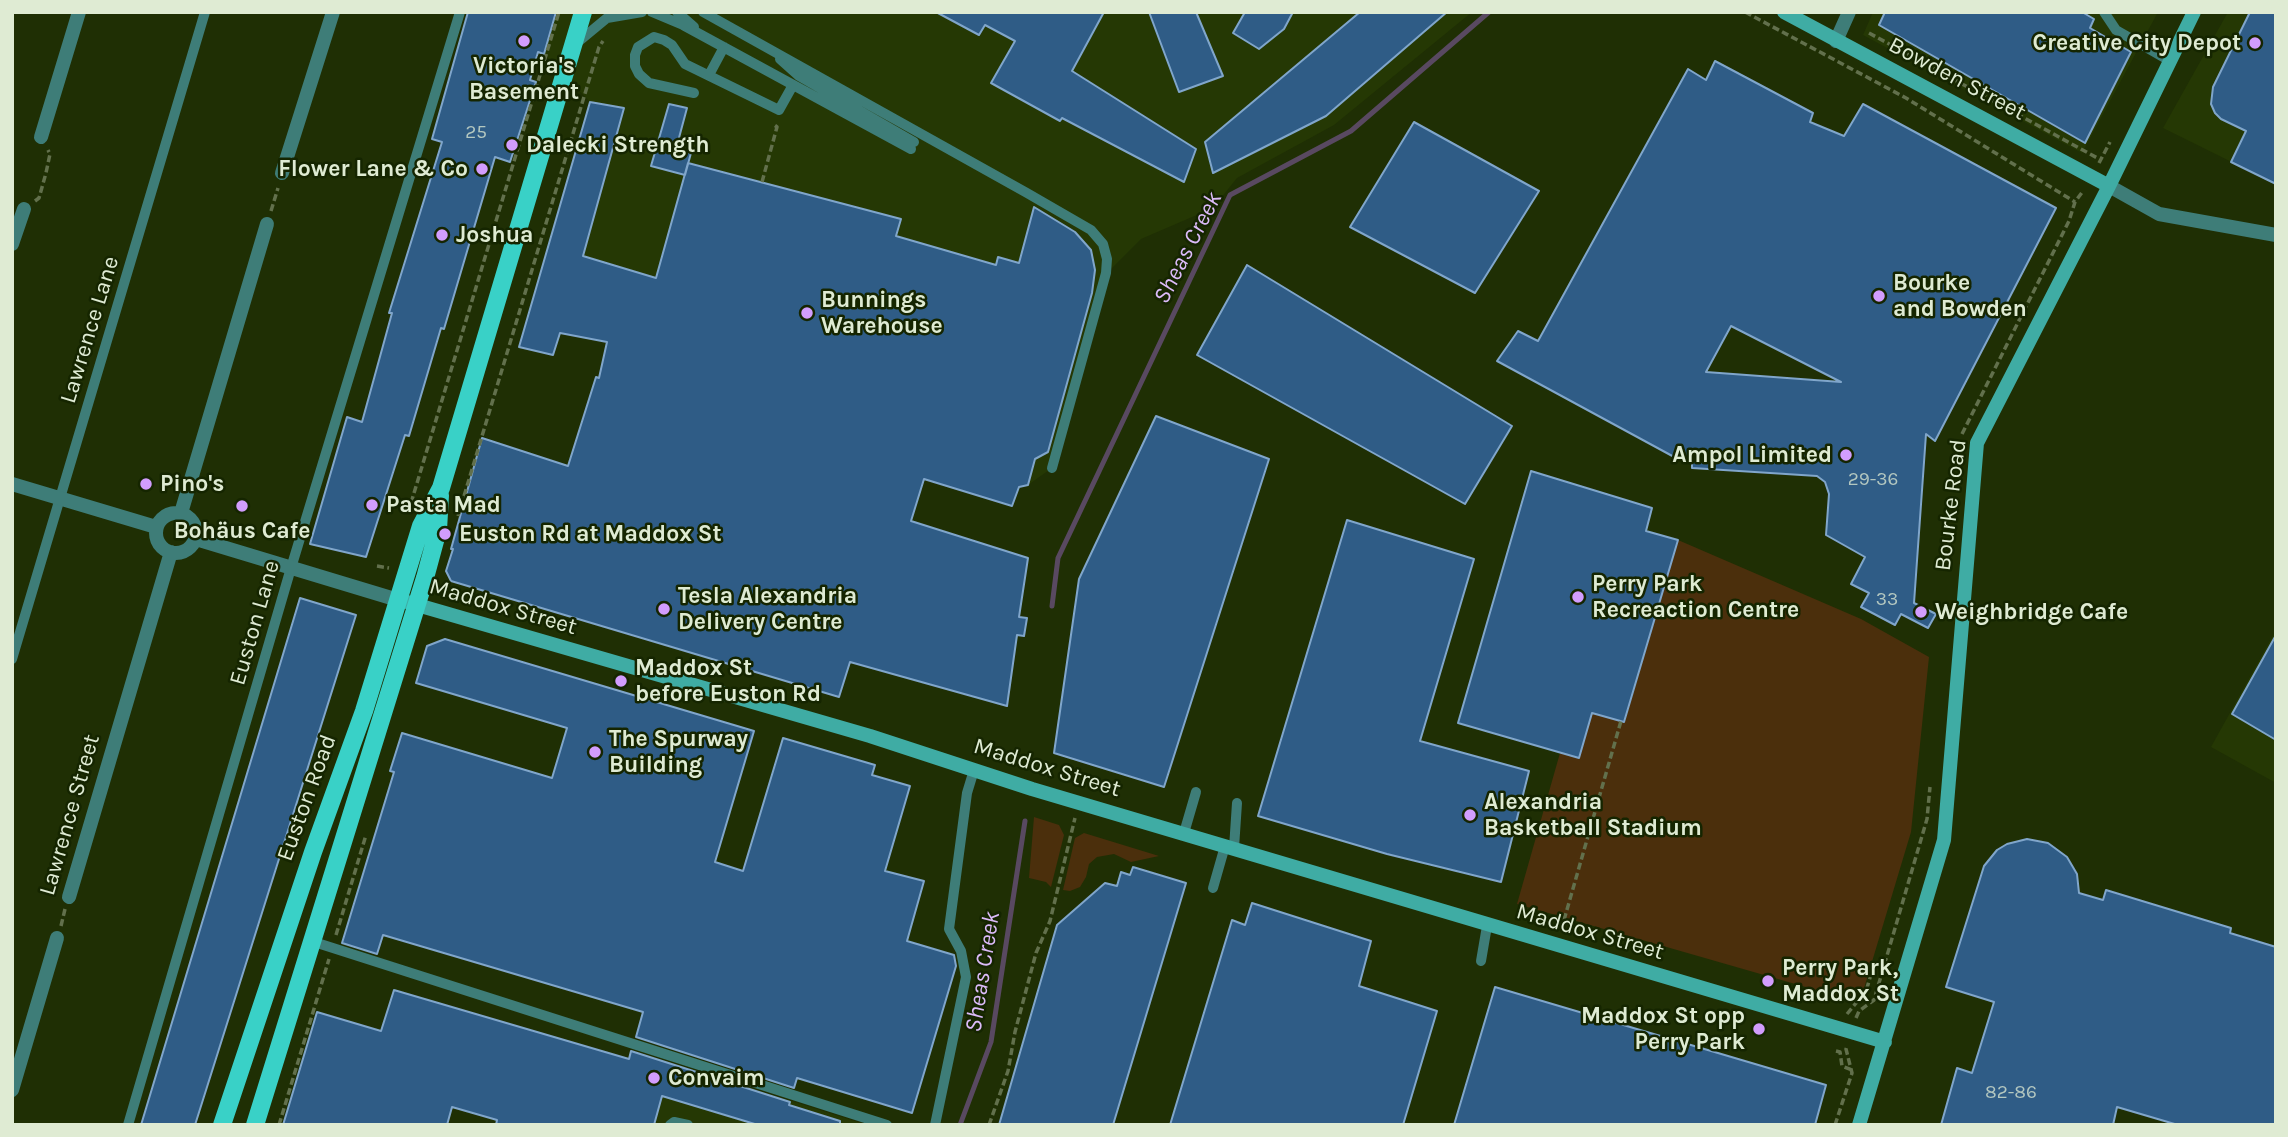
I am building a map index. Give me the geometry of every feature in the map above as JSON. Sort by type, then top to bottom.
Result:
[{"type":"main road","name":"Euston Road","points":[[222,1125],[313,852],[364,711],[421,526],[441,488],[582,16]]},
{"type":"main road","name":"Euston Road","points":[[256,1125],[438,530],[441,488]]},
{"type":"street","points":[[41,138],[79,12]]},
{"type":"street","points":[[282,173],[333,12]]},
{"type":"street","name":"Bowden Street","points":[[1784,12],[2109,186]]},
{"type":"street","points":[[1836,41],[1850,12]]},
{"type":"street","name":"Bourke Road","points":[[1859,1125],[1944,840],[1977,443],[2109,186],[2194,12]]},
{"type":"street","points":[[2109,186],[2159,214],[2276,235]]},
{"type":"street","points":[[12,244],[24,209]]},
{"type":"street","points":[[181,513],[267,224]]},
{"type":"street","points":[[12,484],[156,527]]},
{"type":"street","points":[[181,513],[194,523],[195,540],[182,552],[171,552],[160,545],[156,527],[163,517],[181,513]]},
{"type":"street","name":"Maddox Street","points":[[195,540],[843,728],[1078,803],[1486,926],[1885,1042]]},
{"type":"street","name":"Lawrence Street","points":[[69,897],[171,552]]},
{"type":"street","points":[[12,1090],[57,938]]},
{"type":"lane","name":"Lawrence Lane","points":[[12,659],[205,12]]},
{"type":"lane","name":"Euston Lane","points":[[128,1125],[291,568],[460,12]]},
{"type":"lane","points":[[572,49],[584,35],[607,18],[642,12]]},
{"type":"lane","points":[[652,12],[913,146],[799,76],[770,49]]},
{"type":"lane","points":[[677,12],[701,35]]},
{"type":"lane","points":[[703,12],[1091,230],[1103,244],[1107,259],[1106,273],[1052,468]]},
{"type":"lane","points":[[2104,12],[2116,30],[2170,61]]},
{"type":"lane","points":[[694,93],[649,83],[635,66],[638,47],[654,37],[664,40],[672,45],[685,64],[779,110],[793,85]]},
{"type":"lane","points":[[709,75],[724,47]]},
{"type":"lane","points":[[934,1125],[966,977],[961,951],[949,929],[967,793],[974,770]]},
{"type":"lane","points":[[1184,834],[1196,792]]},
{"type":"lane","points":[[1213,888],[1230,847],[1237,803]]},
{"type":"lane","points":[[1480,961],[1486,926]]},
{"type":"lane","points":[[311,941],[887,1125]]},
{"type":"lane","points":[[670,1125],[674,1122],[688,1125]]},
{"type":"path","points":[[408,515],[559,12]]},
{"type":"path","points":[[1745,12],[1906,98],[2075,202]]},
{"type":"path","name":"Bowden Street","points":[[1869,33],[2101,160]]},
{"type":"path","points":[[455,528],[599,47],[608,35]]},
{"type":"path","points":[[24,209],[39,198],[46,173],[50,154],[41,138]]},
{"type":"path","points":[[267,224],[282,173]]},
{"type":"path","points":[[377,566],[392,568]]},
{"type":"path","points":[[1564,920],[1621,721]]},
{"type":"path","points":[[989,1125],[1008,1071],[1015,1032],[1036,953],[1050,921],[1078,803]]},
{"type":"path","points":[[1835,1125],[1852,1070],[1846,1049],[1859,1011],[1874,1000],[1927,819]]},
{"type":"path","points":[[279,1125],[366,833]]},
{"type":"path","name":"Lawrence Street","points":[[57,938],[69,897]]},
{"type":"path","points":[[1846,1016],[1866,991],[1873,968]]},
{"type":"path","points":[[1836,1051],[1840,1052],[1842,1066],[1852,1070]]},
{"type":"shaded area","points":[[468,12],[1472,12],[1334,125],[1237,178],[1213,208],[1141,239],[1107,273],[1052,468],[1028,485],[1019,487],[1012,506],[946,486],[953,458],[605,353],[607,342],[561,333],[553,355],[519,347],[590,102],[544,54]]},
{"type":"shaded area","points":[[1873,12],[2158,12],[2082,153],[1863,35]]},
{"type":"shaded area","points":[[2228,12],[2276,12],[2276,184],[2163,128]]},
{"type":"shaded area","points":[[1678,540],[1861,619],[1929,657],[1911,832],[1862,995],[1844,998],[1517,904],[1560,753],[1579,758],[1592,713],[1625,721]]},
{"type":"shaded area","points":[[2276,630],[2276,783],[2211,747]]},
{"type":"shaded area","points":[[1034,817],[1059,825],[1064,835],[1051,887],[1046,882],[1029,878]]},
{"type":"shaded area","points":[[1084,833],[1159,856],[1131,862],[1114,854],[1097,857],[1089,864],[1080,887],[1070,891],[1063,890],[1075,838]]},
{"type":"shaded area","points":[[644,1054],[867,1125],[623,1125]]},
{"type":"building","points":[[468,12],[556,12],[544,54],[538,52],[530,80],[536,82],[510,162],[495,157],[444,329],[441,328],[409,436],[405,435],[366,557],[310,544],[347,417],[362,422],[392,313],[389,313],[442,142],[432,139]]},
{"type":"building","points":[[936,12],[1104,12],[1072,71],[1196,149],[1184,182],[1062,118],[1060,121],[991,83],[1015,41],[985,25],[979,35]]},
{"type":"building","points":[[1149,12],[1196,12],[1223,76],[1179,92]]},
{"type":"building","points":[[1245,12],[1293,12],[1284,29],[1259,49],[1233,33]]},
{"type":"building","points":[[1360,12],[1447,12],[1326,116],[1213,173],[1205,142]]},
{"type":"building","points":[[1885,12],[2082,12],[2094,19],[2090,28],[2131,52],[2085,143],[1879,25]]},
{"type":"building","name":"Creative City Depot","points":[[2250,12],[2276,12],[2276,184],[2231,162],[2246,131],[2221,119],[2211,104],[2213,87]]},
{"type":"building","points":[[1715,61],[1813,113],[1810,122],[1844,136],[1863,104],[2056,208],[1935,441],[1926,434],[1914,603],[1936,614],[1928,628],[1901,614],[1895,625],[1861,607],[1869,593],[1851,584],[1865,557],[1826,535],[1829,494],[1825,482],[1817,476],[1692,468],[1692,460],[1676,458],[1497,361],[1518,331],[1538,341],[1688,69],[1706,80]],"holes":[[[1731,326],[1841,382],[1706,372]]]},
{"type":"building","points":[[590,102],[624,108],[583,256],[656,278],[688,163],[901,219],[896,236],[996,265],[998,257],[1019,263],[1034,207],[1075,232],[1091,250],[1095,270],[1092,293],[1048,452],[1035,459],[1028,485],[1019,487],[1012,506],[924,479],[911,521],[1028,558],[1019,617],[1027,618],[1024,636],[1017,635],[1007,706],[850,662],[839,697],[451,581],[446,571],[482,438],[568,466],[596,377],[599,378],[607,342],[560,333],[553,355],[519,347]]},
{"type":"building","points":[[669,104],[687,108],[676,149],[691,153],[685,175],[651,166]]},
{"type":"building","points":[[1414,122],[1539,191],[1475,293],[1350,227]]},
{"type":"building","points":[[1247,265],[1512,426],[1465,504],[1197,355]]},
{"type":"building","points":[[1156,416],[1269,459],[1164,787],[1054,753],[1079,579]]},
{"type":"building","name":"Perry Park Recreaction Centre","points":[[1531,471],[1652,508],[1646,531],[1678,540],[1624,722],[1592,713],[1579,758],[1458,723]]},
{"type":"building","points":[[1347,520],[1474,559],[1420,741],[1529,771],[1501,882],[1387,854],[1258,816]]},
{"type":"building","points":[[300,598],[356,615],[195,1125],[141,1125]]},
{"type":"building","points":[[2276,635],[2276,740],[2232,714]]},
{"type":"building","points":[[445,639],[754,731],[715,862],[743,871],[783,738],[875,765],[872,775],[910,786],[885,871],[924,881],[907,941],[954,955],[956,966],[912,1113],[797,1078],[794,1088],[636,1037],[643,1012],[383,935],[377,954],[342,943],[394,772],[390,771],[402,733],[552,778],[567,728],[416,683],[427,646]]},
{"type":"building","points":[[2027,839],[2048,843],[2067,857],[2077,874],[2079,893],[2103,900],[2106,890],[2231,928],[2230,933],[2276,947],[2276,1125],[2178,1125],[2117,1107],[2113,1125],[1941,1125],[1957,1068],[1972,1073],[1994,1002],[1946,987],[1984,866],[1997,850],[2007,844]]},
{"type":"building","points":[[1133,867],[1186,883],[1113,1125],[999,1125],[1057,925],[1105,883],[1117,886],[1121,872],[1130,875]]},
{"type":"building","points":[[1252,903],[1371,941],[1359,986],[1437,1011],[1403,1125],[1170,1125],[1232,920],[1245,925]]},
{"type":"building","points":[[1495,987],[1826,1085],[1815,1125],[1454,1125]]},
{"type":"building","points":[[394,990],[629,1059],[631,1051],[790,1102],[789,1105],[840,1121],[840,1125],[758,1125],[662,1096],[654,1125],[496,1125],[497,1120],[452,1107],[447,1125],[283,1125],[317,1012],[381,1031]]},
{"type":"waterway","name":"Sheas Creek","points":[[1052,606],[1058,558],[1230,195],[1351,131],[1489,12]]},
{"type":"waterway","name":"Sheas Creek","points":[[960,1125],[991,1042],[1025,821]]},
{"type":"place","name":"Victoria's Basement","points":[[524,41]]},
{"type":"place","name":"Creative City Depot","points":[[2255,43]]},
{"type":"place","name":"Dalecki Strength","points":[[512,145]]},
{"type":"place","name":"Flower Lane & Co","points":[[482,169]]},
{"type":"place","name":"Joshua","points":[[442,235]]},
{"type":"place","name":"Bourke and Bowden","points":[[1879,296]]},
{"type":"place","name":"Bunnings Warehouse","points":[[807,313]]},
{"type":"place","name":"Ampol Limited","points":[[1846,455]]},
{"type":"place","name":"Pino's","points":[[146,484]]},
{"type":"place","name":"Pasta Mad","points":[[372,505]]},
{"type":"place","name":"Bohäus Cafe","points":[[242,506]]},
{"type":"place","name":"Euston Rd at Maddox St","points":[[445,534]]},
{"type":"place","name":"Perry Park Recreaction Centre","points":[[1578,597]]},
{"type":"place","name":"Tesla Alexandria Delivery Centre","points":[[664,609]]},
{"type":"place","name":"Weighbridge Cafe","points":[[1921,612]]},
{"type":"place","name":"Maddox St before Euston Rd","points":[[621,681]]},
{"type":"place","name":"The Spurway Building","points":[[595,752]]},
{"type":"place","name":"Alexandria Basketball Stadium","points":[[1470,815]]},
{"type":"place","name":"Perry Park, Maddox St","points":[[1768,981]]},
{"type":"place","name":"Maddox St opp Perry Park","points":[[1759,1029]]},
{"type":"place","name":"Convaim","points":[[654,1078]]}]
